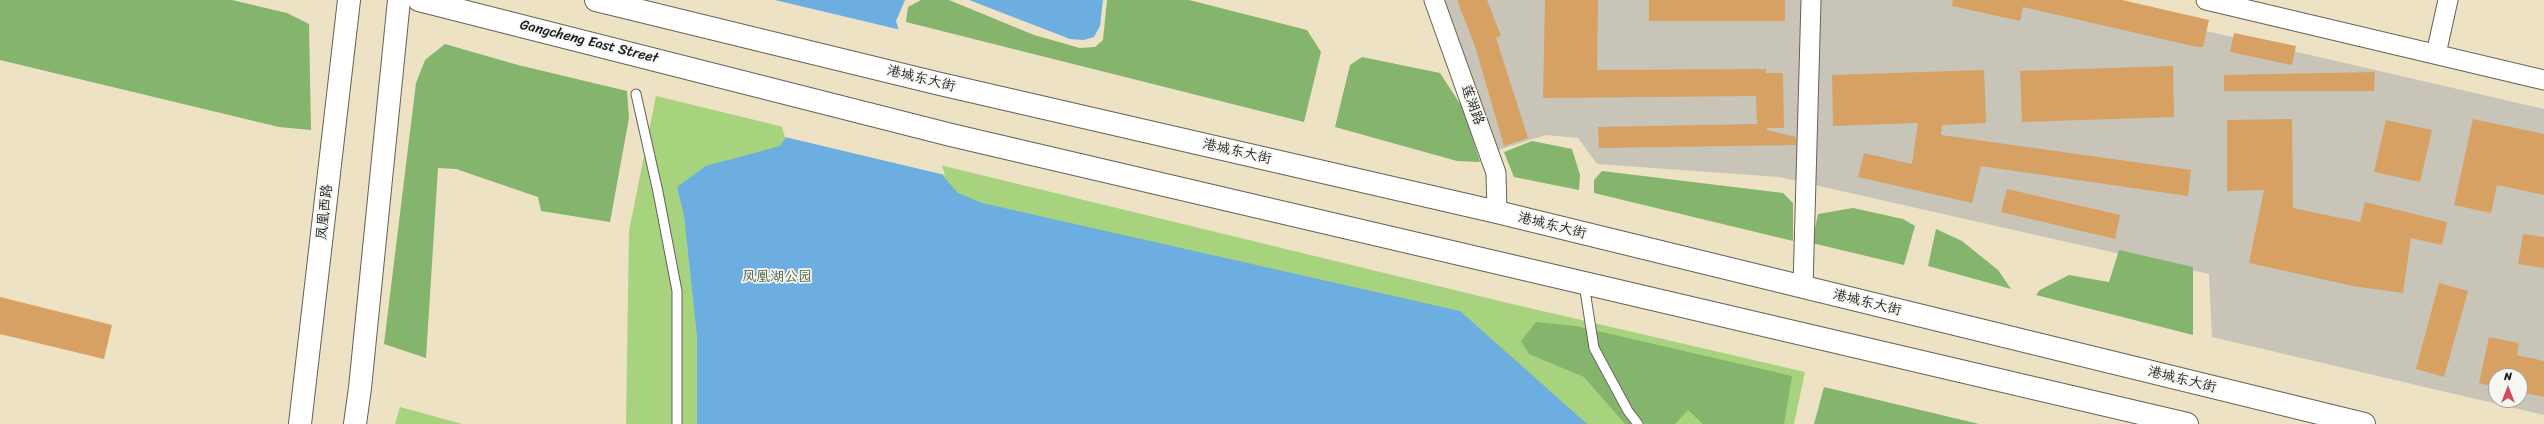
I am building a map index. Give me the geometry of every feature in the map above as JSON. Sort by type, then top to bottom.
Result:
[{"type":"main road","name":"凤凰西路","points":[[300,424],[306,390],[349,0]]},
{"type":"main road","points":[[354,424],[360,388],[399,0]]},
{"type":"main road","name":"Gangcheng East Street","points":[[419,0],[951,135],[1584,281]]},
{"type":"main road","name":"港城东大街","points":[[596,0],[936,83],[1497,212],[2364,424]]},
{"type":"main road","points":[[1584,281],[2187,424]]},
{"type":"street","name":"莲湖路","points":[[1434,0],[1496,173],[1497,212]]},
{"type":"street","points":[[1803,287],[1811,0]]},
{"type":"street","points":[[2206,0],[2544,80]]},
{"type":"street","points":[[2436,54],[2448,0]]},
{"type":"lane","points":[[636,94],[658,192],[677,291],[676,424]]},
{"type":"lane","points":[[1584,281],[1594,348],[1628,411],[1638,424]]},
{"type":"shaded area","points":[[1445,0],[2072,0],[2544,109],[2544,415],[2514,408],[2528,408],[2528,368],[2488,368],[2488,402],[2212,337],[2209,274],[1779,177],[1597,164],[1578,138],[1546,135],[1498,150]]},
{"type":"green space","points":[[0,0],[232,0],[287,13],[309,24],[311,130],[279,127],[0,60]]},
{"type":"green space","points":[[921,0],[949,0],[1034,35],[1080,48],[1095,47],[1103,40],[1107,0],[1189,0],[1307,30],[1321,52],[1304,122],[906,22],[908,7]]},
{"type":"green space","points":[[445,44],[518,65],[627,91],[629,118],[610,222],[541,211],[538,197],[456,169],[438,168],[426,358],[384,344],[416,83],[425,60]]},
{"type":"green space","points":[[1362,57],[1440,73],[1464,110],[1480,162],[1457,161],[1335,127],[1350,65]]},
{"type":"green space","name":"凤凰湖公园","points":[[656,96],[1512,304],[1805,372],[1794,424],[626,424],[629,231]]},
{"type":"green space","points":[[1532,141],[1572,149],[1580,175],[1579,190],[1514,177],[1504,152]]},
{"type":"green space","points":[[1602,171],[1783,193],[1793,203],[1793,241],[1594,193],[1594,180]]},
{"type":"green space","points":[[1853,208],[1903,219],[1915,226],[1904,265],[1812,243],[1818,214]]},
{"type":"green space","points":[[1936,229],[1962,241],[1998,270],[2011,289],[1928,266]]},
{"type":"green space","points":[[2119,250],[2193,267],[2193,335],[2036,295],[2040,290],[2069,275],[2109,282]]},
{"type":"green space","points":[[1536,322],[1576,326],[1792,376],[1784,424],[1703,424],[1688,410],[1675,424],[1625,424],[1584,377],[1529,354],[1521,341]]},
{"type":"green space","points":[[1824,387],[1979,424],[1814,424]]},
{"type":"green space","points":[[400,407],[462,424],[395,424]]},
{"type":"water","name":"凤凰湖公园","points":[[746,0],[905,0],[896,21],[943,176],[958,193],[982,203],[1460,311],[1587,424],[697,424],[697,336],[684,215],[677,187],[706,166],[780,146],[788,135]]},
{"type":"water","points":[[969,0],[1103,0],[1100,26],[1094,37],[1084,40],[1070,39]]},
{"type":"pier","points":[[744,0],[775,0],[901,30],[945,175],[785,137]]},
{"type":"building","points":[[1457,0],[1487,0],[1501,36],[1496,38],[1528,138],[1504,146],[1475,46]]},
{"type":"building","points":[[1545,0],[1598,0],[1597,70],[1766,69],[1766,73],[1783,73],[1784,128],[1767,128],[1767,130],[1796,137],[1796,145],[1599,148],[1598,127],[1757,124],[1756,96],[1543,98]]},
{"type":"building","points":[[1649,0],[1785,0],[1785,21],[1649,21]]},
{"type":"building","points":[[1953,0],[2122,0],[2209,20],[2203,47],[2197,47],[2023,7],[2020,21],[1952,6]]},
{"type":"building","points":[[2234,33],[2296,46],[2292,65],[2230,52]]},
{"type":"building","points":[[2173,66],[2174,117],[2022,122],[2020,71]]},
{"type":"building","points":[[1984,70],[1986,123],[1942,125],[1941,135],[2191,170],[2188,196],[1981,166],[1972,203],[1858,177],[1864,153],[1912,164],[1918,123],[1833,126],[1832,75]]},
{"type":"building","points":[[2375,72],[2374,91],[2224,91],[2224,75]]},
{"type":"building","points":[[2292,119],[2293,208],[2360,222],[2365,202],[2447,222],[2442,245],[2411,238],[2403,293],[2353,286],[2249,263],[2264,190],[2227,191],[2227,120]]},
{"type":"building","points":[[2473,119],[2544,134],[2544,195],[2497,185],[2491,213],[2454,205]]},
{"type":"building","points":[[2386,120],[2432,130],[2420,182],[2374,172]]},
{"type":"building","points":[[2007,189],[2120,215],[2115,239],[2001,212]]},
{"type":"building","points":[[2523,234],[2544,237],[2544,268],[2518,264]]},
{"type":"building","points":[[2439,283],[2468,291],[2444,377],[2416,369]]},
{"type":"building","points":[[0,297],[112,325],[104,359],[0,334]]},
{"type":"building","points":[[2489,337],[2519,343],[2517,355],[2544,361],[2544,397],[2528,394],[2528,368],[2488,368],[2488,385],[2479,383]]}]
